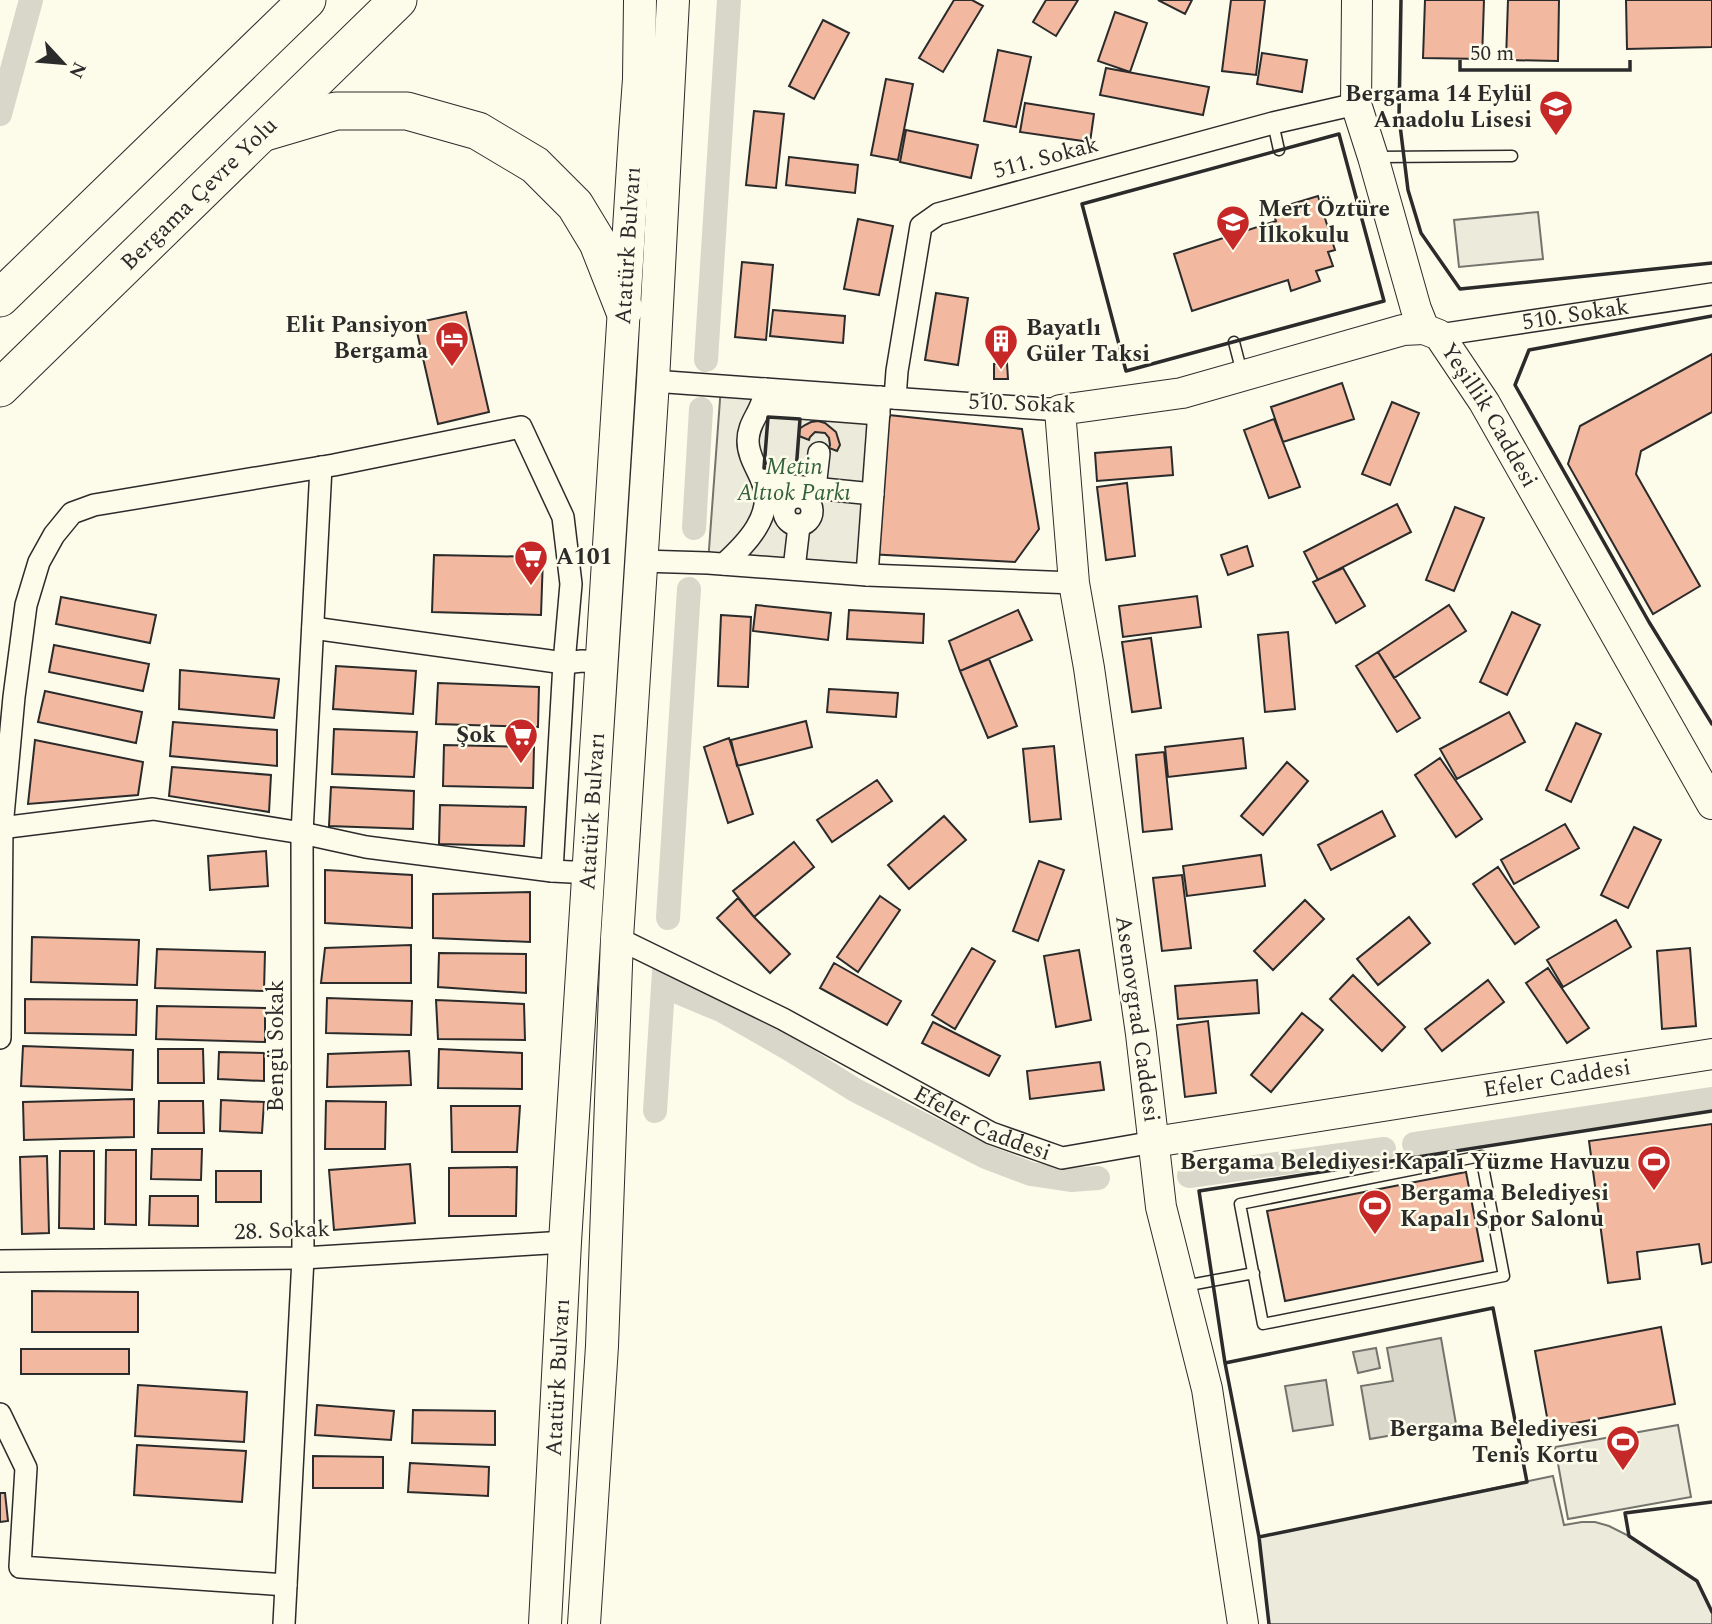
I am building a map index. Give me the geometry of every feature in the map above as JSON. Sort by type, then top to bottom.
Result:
[{"type":"highway","points":[[0,298],[306,0]]},
{"type":"highway","name":"Bergama Çevre Yolu","points":[[0,388],[398,0]]},
{"type":"highway","points":[[261,133],[336,111],[407,111],[478,131],[535,165],[575,205],[598,243],[624,309]]},
{"type":"main road","name":"Atatürk Bulvarı","points":[[545,1624],[565,1242],[638,93],[640,0]]},
{"type":"main road","name":"Atatürk Bulvarı","points":[[584,1624],[602,1346],[617,938],[653,382],[673,0]]},
{"type":"main road","name":"Yeşillik Caddesi","points":[[1357,0],[1356,104],[1416,309],[1488,410],[1712,804]]},
{"type":"main road","name":"510. Sokak","points":[[1060,410],[1182,393],[1403,330],[1432,332]]},
{"type":"main road","name":"Asenovgrad Caddesi","points":[[1060,410],[1074,583],[1089,668],[1141,1034],[1161,1207],[1208,1389],[1242,1624]]},
{"type":"main road","name":"Efeler Caddesi","points":[[1154,1142],[1712,1054]]},
{"type":"street","name":"511. Sokak","points":[[867,575],[873,494],[885,403],[901,349],[921,226],[938,214],[1273,123],[1356,104]]},
{"type":"street","name":"510. Sokak","points":[[1432,332],[1712,294]]},
{"type":"street","name":"510. Sokak","points":[[653,382],[763,397],[1060,410]]},
{"type":"street","points":[[763,397],[753,419],[748,444],[766,492],[794,497],[873,494]]},
{"type":"street","points":[[0,1038],[1,827],[26,605],[39,562],[54,535],[72,513],[93,505],[321,467],[522,427],[563,517],[571,584],[552,872]]},
{"type":"street","points":[[724,564],[794,497],[818,453]]},
{"type":"street","name":"Bengü Sokak","points":[[284,1624],[303,1258],[302,833],[321,467]]},
{"type":"street","points":[[794,497],[794,569]]},
{"type":"street","points":[[641,561],[724,564],[867,575],[1074,583]]},
{"type":"street","points":[[313,628],[564,663],[602,662]]},
{"type":"street","points":[[1,827],[153,809],[302,833],[366,847],[552,872],[589,871]]},
{"type":"street","name":"Efeler Caddesi","points":[[617,938],[783,1019],[991,1133],[1062,1157],[1154,1142]]},
{"type":"street","name":"28. Sokak","points":[[0,1261],[303,1258],[565,1242]]},
{"type":"street","points":[[0,1414],[26,1468],[10,1567],[286,1585]]},
{"type":"lane","points":[[1273,123],[1279,150]]},
{"type":"lane","points":[[1373,157],[1512,156]]},
{"type":"lane","points":[[1234,342],[1243,375]]},
{"type":"lane","points":[[1481,1156],[1504,1276],[1263,1324],[1254,1273],[1240,1204],[1481,1156]]},
{"type":"lane","points":[[1181,1287],[1254,1273]]},
{"type":"green space","points":[[1538,212],[1543,259],[1459,267],[1454,220]]},
{"type":"green space","name":"Metin Altıok Parkı","points":[[721,386],[880,397],[867,575],[708,563]]},
{"type":"green space","name":"Bergama Belediyesi Tenis Kortu","points":[[1678,1425],[1691,1497],[1568,1519],[1555,1447]]},
{"type":"green space","points":[[1553,1476],[1564,1525],[1595,1522],[1609,1526],[1629,1536],[1697,1581],[1712,1612],[1712,1624],[1269,1624],[1259,1537]]},
{"type":"shaded area","points":[[1441,1338],[1456,1424],[1370,1439],[1361,1386],[1393,1381],[1387,1348]]},
{"type":"shaded area","points":[[1376,1348],[1380,1368],[1358,1373],[1353,1352]]},
{"type":"shaded area","points":[[1326,1380],[1333,1425],[1293,1431],[1285,1386]]},
{"type":"building","points":[[954,0],[972,0],[983,6],[943,72],[919,58]]},
{"type":"building","points":[[1046,0],[1078,0],[1056,36],[1033,22]]},
{"type":"building","points":[[1158,0],[1192,0],[1185,14]]},
{"type":"building","points":[[1231,0],[1265,0],[1256,75],[1222,71]]},
{"type":"building","points":[[1425,0],[1484,0],[1482,59],[1423,58]]},
{"type":"building","points":[[1508,0],[1559,0],[1558,61],[1506,60]]},
{"type":"building","points":[[1626,0],[1712,0],[1712,47],[1627,49]]},
{"type":"building","points":[[1115,12],[1147,23],[1130,72],[1098,61]]},
{"type":"building","points":[[823,20],[849,33],[814,99],[789,86]]},
{"type":"building","points":[[998,50],[1031,57],[1016,127],[984,121]]},
{"type":"building","points":[[1262,53],[1307,60],[1302,92],[1257,84]]},
{"type":"building","points":[[1106,68],[1209,87],[1203,115],[1100,95]]},
{"type":"building","points":[[886,79],[913,84],[898,160],[871,155]]},
{"type":"building","points":[[1025,103],[1094,114],[1090,142],[1020,132]]},
{"type":"building","points":[[754,111],[784,114],[776,188],[746,185]]},
{"type":"building","points":[[906,130],[978,145],[971,178],[900,162]]},
{"type":"building","points":[[789,157],[858,165],[855,193],[786,185]]},
{"type":"building","name":"Mert Öztüre İlkokulu","points":[[1318,196],[1335,250],[1328,252],[1333,266],[1316,271],[1320,281],[1291,291],[1288,280],[1192,311],[1174,254],[1276,221],[1272,210]]},
{"type":"building","points":[[858,219],[893,226],[879,295],[844,289]]},
{"type":"building","points":[[742,262],[773,265],[766,340],[735,337]]},
{"type":"building","points":[[936,293],[968,298],[958,365],[925,360]]},
{"type":"building","points":[[773,310],[845,316],[843,343],[770,336]]},
{"type":"building","name":"Elit Pansiyon Bergama","points":[[466,312],[489,412],[438,424],[415,323]]},
{"type":"building","points":[[1712,354],[1712,412],[1641,451],[1636,474],[1700,586],[1653,614],[1568,464],[1580,426]]},
{"type":"building","name":"Bayatlı Güler Taksi","points":[[1007,363],[1008,379],[994,379],[994,364]]},
{"type":"building","points":[[1342,383],[1354,419],[1283,442],[1271,407]]},
{"type":"building","points":[[1392,402],[1419,413],[1390,485],[1362,474]]},
{"type":"building","points":[[879,414],[1022,429],[1039,529],[1015,562],[868,554]]},
{"type":"building","points":[[1274,419],[1300,487],[1269,498],[1244,430]]},
{"type":"building","points":[[818,421],[836,432],[840,445],[837,451],[829,448],[829,438],[825,433],[815,432],[809,440],[799,436],[799,429]]},
{"type":"building","points":[[1171,447],[1173,475],[1097,481],[1095,453]]},
{"type":"building","points":[[1127,483],[1135,556],[1106,560],[1097,487]]},
{"type":"building","points":[[1397,504],[1411,532],[1318,580],[1304,552]]},
{"type":"building","points":[[1455,507],[1484,518],[1454,591],[1426,580]]},
{"type":"building","points":[[1247,546],[1253,566],[1228,575],[1221,555]]},
{"type":"building","points":[[434,555],[543,557],[541,615],[432,612]]},
{"type":"building","points":[[1343,568],[1365,606],[1336,623],[1313,582]]},
{"type":"building","points":[[1197,596],[1201,627],[1123,637],[1119,606]]},
{"type":"building","points":[[61,597],[156,615],[150,643],[56,624]]},
{"type":"building","points":[[756,605],[831,613],[828,640],[753,631]]},
{"type":"building","points":[[1449,605],[1466,631],[1394,678],[1378,652]]},
{"type":"building","points":[[849,610],[924,614],[923,643],[847,639]]},
{"type":"building","points":[[1018,610],[1032,640],[960,671],[949,641]]},
{"type":"building","points":[[1512,612],[1540,625],[1507,695],[1480,682]]},
{"type":"building","points":[[721,615],[751,617],[748,687],[718,686]]},
{"type":"building","points":[[1288,632],[1295,709],[1265,712],[1258,635]]},
{"type":"building","points":[[1151,638],[1161,708],[1132,712],[1122,642]]},
{"type":"building","points":[[54,645],[149,664],[143,691],[49,672]]},
{"type":"building","points":[[1378,652],[1420,718],[1397,732],[1356,666]]},
{"type":"building","points":[[989,659],[1017,726],[988,738],[960,671]]},
{"type":"building","points":[[336,666],[416,671],[413,714],[333,709]]},
{"type":"building","points":[[180,670],[279,679],[274,718],[179,709]]},
{"type":"building","points":[[438,683],[539,687],[538,727],[436,724]]},
{"type":"building","points":[[829,689],[898,693],[896,717],[827,712]]},
{"type":"building","points":[[45,691],[142,712],[136,743],[38,722]]},
{"type":"building","points":[[1509,712],[1525,742],[1457,779],[1440,749]]},
{"type":"building","points":[[806,721],[812,747],[737,766],[731,740]]},
{"type":"building","points":[[173,722],[277,730],[277,766],[170,756]]},
{"type":"building","points":[[1576,723],[1601,734],[1571,802],[1546,790]]},
{"type":"building","points":[[334,729],[417,732],[414,777],[332,774]]},
{"type":"building","points":[[729,738],[753,814],[728,823],[704,747]]},
{"type":"building","points":[[1243,738],[1246,768],[1168,777],[1165,747]]},
{"type":"building","points":[[35,740],[143,762],[138,795],[28,804]]},
{"type":"building","points":[[444,745],[534,747],[533,788],[443,786]]},
{"type":"building","points":[[1054,746],[1061,819],[1030,822],[1023,749]]},
{"type":"building","points":[[1164,752],[1172,829],[1143,832],[1136,755]]},
{"type":"building","points":[[1440,758],[1482,819],[1456,837],[1415,775]]},
{"type":"building","points":[[1287,762],[1308,781],[1263,835],[1241,816]]},
{"type":"building","points":[[172,767],[271,775],[269,812],[169,796]]},
{"type":"building","points":[[877,780],[892,801],[832,842],[817,820]]},
{"type":"building","points":[[331,787],[414,791],[413,829],[329,826]]},
{"type":"building","points":[[440,805],[526,807],[524,846],[439,844]]},
{"type":"building","points":[[1382,811],[1395,836],[1331,870],[1318,845]]},
{"type":"building","points":[[944,816],[966,840],[909,889],[888,865]]},
{"type":"building","points":[[1565,824],[1579,848],[1514,884],[1501,860]]},
{"type":"building","points":[[1634,827],[1661,840],[1628,908],[1601,895]]},
{"type":"building","points":[[794,842],[814,867],[754,917],[733,891]]},
{"type":"building","points":[[266,851],[268,886],[210,890],[208,856]]},
{"type":"building","points":[[1261,855],[1265,886],[1187,896],[1183,866]]},
{"type":"building","points":[[1039,861],[1064,870],[1038,941],[1013,931]]},
{"type":"building","points":[[1498,867],[1539,927],[1515,944],[1473,884]]},
{"type":"building","points":[[325,870],[412,875],[412,928],[325,923]]},
{"type":"building","points":[[1182,875],[1191,948],[1162,951],[1153,878]]},
{"type":"building","points":[[530,892],[530,942],[433,938],[433,894]]},
{"type":"building","points":[[880,896],[900,910],[858,972],[837,957]]},
{"type":"building","points":[[738,898],[790,954],[770,973],[717,918]]},
{"type":"building","points":[[1305,900],[1324,919],[1273,970],[1254,951]]},
{"type":"building","points":[[1409,917],[1430,943],[1378,985],[1357,959]]},
{"type":"building","points":[[1616,920],[1631,947],[1563,987],[1547,960]]},
{"type":"building","points":[[32,937],[139,940],[137,985],[31,982]]},
{"type":"building","points":[[411,945],[411,983],[321,983],[325,948]]},
{"type":"building","points":[[972,948],[995,961],[955,1029],[932,1015]]},
{"type":"building","points":[[1690,948],[1696,1026],[1662,1029],[1657,951]]},
{"type":"building","points":[[157,949],[265,952],[264,991],[155,988]]},
{"type":"building","points":[[1079,950],[1091,1020],[1056,1027],[1044,956]]},
{"type":"building","points":[[439,953],[526,954],[526,993],[438,987]]},
{"type":"building","points":[[834,963],[901,1001],[887,1025],[820,988]]},
{"type":"building","points":[[1548,968],[1589,1028],[1567,1043],[1526,983]]},
{"type":"building","points":[[1353,975],[1405,1027],[1382,1051],[1330,999]]},
{"type":"building","points":[[1257,980],[1259,1013],[1178,1019],[1175,986]]},
{"type":"building","points":[[1488,980],[1504,1002],[1442,1051],[1425,1029]]},
{"type":"building","points":[[327,998],[412,1001],[411,1035],[326,1033]]},
{"type":"building","points":[[25,999],[137,1000],[136,1035],[25,1033]]},
{"type":"building","points":[[436,1000],[524,1004],[525,1040],[438,1039]]},
{"type":"building","points":[[157,1006],[265,1008],[265,1042],[156,1039]]},
{"type":"building","points":[[1302,1013],[1323,1030],[1271,1092],[1251,1075]]},
{"type":"building","points":[[1208,1021],[1216,1093],[1185,1097],[1177,1025]]},
{"type":"building","points":[[933,1022],[1000,1056],[989,1076],[922,1043]]},
{"type":"building","points":[[23,1046],[133,1050],[132,1090],[21,1086]]},
{"type":"building","points":[[158,1049],[203,1049],[204,1083],[158,1083]]},
{"type":"building","points":[[439,1049],[522,1053],[522,1089],[438,1088]]},
{"type":"building","points":[[409,1051],[411,1085],[327,1087],[328,1054]]},
{"type":"building","points":[[219,1052],[264,1053],[264,1081],[218,1079]]},
{"type":"building","points":[[1100,1062],[1104,1090],[1030,1099],[1027,1071]]},
{"type":"building","points":[[134,1099],[134,1137],[24,1140],[23,1102]]},
{"type":"building","points":[[221,1100],[264,1102],[262,1133],[220,1131]]},
{"type":"building","points":[[159,1101],[203,1101],[204,1133],[158,1133]]},
{"type":"building","points":[[326,1101],[386,1102],[385,1149],[325,1149]]},
{"type":"building","points":[[451,1106],[520,1106],[517,1152],[452,1152]]},
{"type":"building","name":"Bergama Belediyesi Kapalı Yüzme Havuzu","points":[[1712,1124],[1712,1262],[1702,1264],[1699,1244],[1637,1252],[1640,1279],[1608,1283],[1589,1141]]},
{"type":"building","points":[[152,1149],[202,1149],[201,1180],[151,1179]]},
{"type":"building","points":[[106,1150],[136,1150],[136,1225],[105,1224]]},
{"type":"building","points":[[60,1151],[94,1151],[94,1229],[59,1228]]},
{"type":"building","points":[[47,1156],[49,1233],[22,1234],[20,1157]]},
{"type":"building","points":[[410,1164],[415,1223],[334,1230],[329,1170]]},
{"type":"building","points":[[517,1167],[516,1216],[449,1216],[449,1168]]},
{"type":"building","points":[[216,1171],[261,1171],[261,1202],[216,1202]]},
{"type":"building","name":"Bergama Belediyesi Kapalı Spor Salonu","points":[[1466,1172],[1483,1261],[1285,1301],[1267,1211]]},
{"type":"building","points":[[150,1196],[198,1196],[198,1226],[149,1225]]},
{"type":"building","points":[[32,1291],[138,1292],[138,1332],[32,1332]]},
{"type":"building","points":[[1661,1327],[1675,1404],[1549,1428],[1535,1351]]},
{"type":"building","points":[[21,1349],[129,1349],[129,1374],[21,1374]]},
{"type":"building","points":[[138,1385],[247,1392],[244,1442],[135,1436]]},
{"type":"building","points":[[317,1405],[394,1411],[391,1440],[315,1435]]},
{"type":"building","points":[[413,1410],[495,1411],[495,1445],[412,1443]]},
{"type":"building","points":[[137,1445],[246,1451],[242,1502],[134,1495]]},
{"type":"building","points":[[313,1456],[383,1457],[383,1488],[313,1488]]},
{"type":"building","points":[[410,1463],[489,1467],[488,1496],[408,1492]]},
{"type":"building","points":[[0,1493],[5,1493],[8,1521],[0,1522]]},
{"type":"waterway","points":[[0,114],[31,0]]},
{"type":"waterway","points":[[706,360],[729,0]]},
{"type":"waterway","points":[[694,528],[701,409]]},
{"type":"waterway","points":[[668,918],[689,589]]},
{"type":"waterway","points":[[655,1111],[664,972]]},
{"type":"waterway","points":[[663,986],[723,1011],[855,1090],[986,1157],[1031,1174],[1071,1180],[1098,1178]]},
{"type":"waterway","points":[[1414,1144],[1711,1099]]},
{"type":"waterway","points":[[1189,1176],[1384,1149]]},
{"type":"wall","points":[[1401,0],[1399,117],[1408,190],[1421,233],[1460,289],[1712,263]]},
{"type":"wall","points":[[1339,134],[1384,301],[1126,371],[1082,204],[1339,134]]},
{"type":"wall","points":[[1712,316],[1529,350],[1515,385],[1649,622],[1712,724]]},
{"type":"wall","points":[[768,417],[800,419],[796,471],[764,468],[768,417]]},
{"type":"wall","points":[[1225,1363],[1199,1191],[1712,1111]]},
{"type":"wall","points":[[1493,1308],[1527,1482],[1259,1537],[1225,1363],[1493,1308]]},
{"type":"wall","points":[[1712,1502],[1625,1513],[1629,1536],[1697,1581],[1712,1612]]},
{"type":"wall","points":[[1259,1537],[1269,1624]]},
{"type":"place","name":"Bergama 14 Eylül Anadolu Lisesi","points":[[1556,137]]},
{"type":"place","name":"Mert Öztüre İlkokulu","points":[[1233,252]]},
{"type":"place","name":"Elit Pansiyon Bergama","points":[[452,368]]},
{"type":"place","name":"Bayatlı Güler Taksi","points":[[1001,371]]},
{"type":"place","name":"A101","points":[[531,587]]},
{"type":"place","name":"Şok","points":[[521,765]]},
{"type":"place","name":"Bergama Belediyesi Kapalı Yüzme Havuzu","points":[[1654,1192]]},
{"type":"place","name":"Bergama Belediyesi Kapalı Spor Salonu","points":[[1375,1236]]},
{"type":"place","name":"Bergama Belediyesi Tenis Kortu","points":[[1623,1472]]}]
